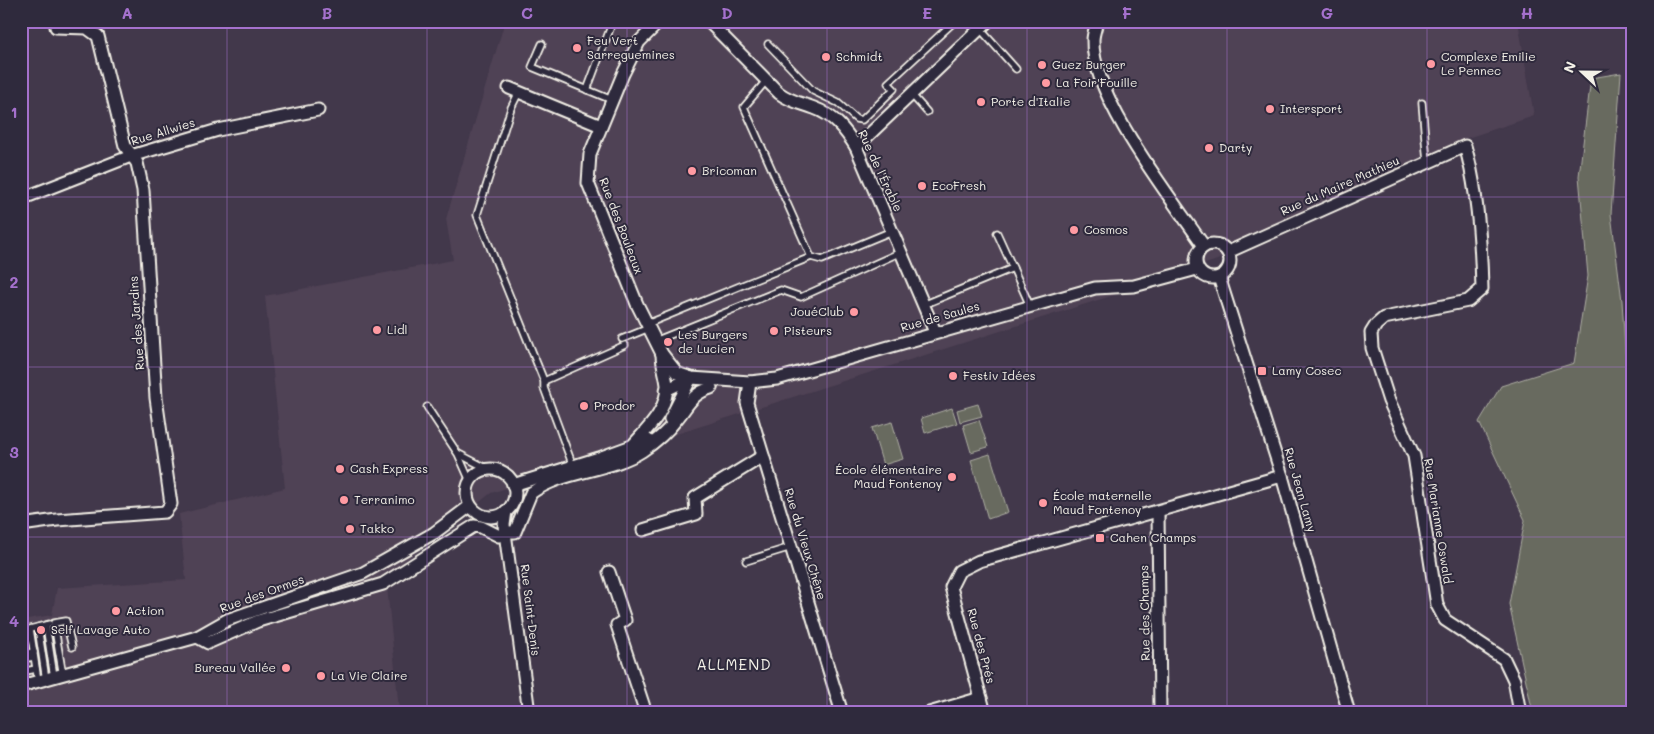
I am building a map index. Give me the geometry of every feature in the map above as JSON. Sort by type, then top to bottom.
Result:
[{"type":"street","name":"Rue des Bouleaux","points":[[660,21],[640,42],[612,100],[590,154],[588,183],[655,341],[662,354],[677,373],[691,378]]},
{"type":"street","name":"Rue de l'Érable","points":[[708,21],[789,101],[814,108],[830,117],[847,132],[856,148],[935,332]]},
{"type":"street","points":[[1097,21],[1093,39],[1097,69],[1124,130],[1204,246]]},
{"type":"street","points":[[856,148],[980,24]]},
{"type":"street","name":"Rue des Jardins","points":[[21,526],[58,520],[165,512],[171,504],[156,398],[143,190],[137,163],[125,146],[98,36],[87,28],[56,27]]},
{"type":"street","points":[[514,90],[601,126]]},
{"type":"street","name":"Rue Allwies","points":[[21,199],[131,156],[218,130],[318,110]]},
{"type":"street","name":"Rue du Maire Mathieu","points":[[1228,252],[1465,146]]},
{"type":"street","name":"Rue Marianne Oswald","points":[[1465,146],[1474,191],[1482,289],[1468,301],[1384,318],[1376,324],[1371,333],[1372,348],[1386,392],[1414,456],[1437,604],[1445,620],[1504,659],[1514,680],[1520,713]]},
{"type":"street","points":[[1212,244],[1223,246],[1228,252],[1230,261],[1227,271],[1218,277],[1210,278],[1202,275],[1197,268],[1197,254],[1204,246],[1212,244]]},
{"type":"street","name":"Rue de Saules","points":[[691,378],[750,382],[777,379],[935,332],[1095,288],[1134,286],[1197,268]]},
{"type":"street","name":"Rue Jean Lamy","points":[[1218,277],[1282,476],[1349,713]]},
{"type":"street","points":[[632,447],[656,420],[664,405],[666,390],[662,354]]},
{"type":"street","points":[[666,390],[691,378]]},
{"type":"street","points":[[513,485],[632,447],[653,438],[669,420],[691,378]]},
{"type":"street","name":"Rue du Vieux Chêne","points":[[750,382],[747,404],[842,713]]},
{"type":"street","points":[[198,638],[208,643],[258,621],[383,584],[474,526],[481,527],[499,536],[505,532],[515,532],[528,499],[535,490],[629,458],[642,451],[676,420],[691,399],[701,391],[711,388]]},
{"type":"street","points":[[643,530],[696,514],[696,498],[764,456]]},
{"type":"street","points":[[488,469],[503,472],[513,485],[514,499],[506,512],[499,516],[483,516],[470,506],[467,494],[470,481],[474,476],[488,469]]},
{"type":"street","points":[[1158,512],[1282,476]]},
{"type":"street","name":"Rue des Ormes","points":[[21,686],[198,638],[227,620],[363,573],[434,532],[470,506]]},
{"type":"street","name":"Rue Saint-Denis","points":[[506,512],[505,532],[529,713]]},
{"type":"street","name":"Rue des Prés","points":[[985,713],[951,587],[959,572],[978,561],[1158,512]]},
{"type":"street","name":"Rue des Champs","points":[[1158,512],[1160,713]]},
{"type":"street","points":[[609,572],[625,620],[617,626],[646,713]]},
{"type":"street","points":[[929,713],[981,698]]},
{"type":"lane","points":[[587,90],[613,21]]},
{"type":"lane","points":[[927,112],[888,83],[955,21]]},
{"type":"lane","points":[[980,24],[1016,69]]},
{"type":"lane","points":[[542,44],[532,67],[612,100]]},
{"type":"lane","points":[[768,44],[813,91],[838,103],[856,119],[862,120],[894,89]]},
{"type":"lane","points":[[766,80],[744,107],[811,257]]},
{"type":"lane","points":[[514,90],[511,108],[477,215],[544,381],[544,388],[573,466]]},
{"type":"lane","points":[[1422,103],[1427,162]]},
{"type":"lane","points":[[544,381],[623,342],[648,327],[811,257],[822,260],[892,231]]},
{"type":"lane","points":[[997,234],[1030,306]]},
{"type":"lane","points":[[655,341],[781,290],[800,297],[901,252]]},
{"type":"lane","points":[[923,305],[1013,268]]},
{"type":"lane","points":[[427,407],[458,454],[470,481]]},
{"type":"lane","points":[[458,454],[488,469]]},
{"type":"lane","points":[[746,561],[791,547]]},
{"type":"lane","points":[[36,669],[30,629],[66,621],[72,647]]},
{"type":"lane","points":[[51,679],[54,623]]},
{"type":"lane","points":[[46,625],[51,679]]},
{"type":"lane","points":[[38,627],[51,679]]},
{"type":"lane","points":[[21,654],[34,654]]},
{"type":"lane","points":[[21,659],[34,654]]},
{"type":"lane","points":[[21,672],[36,669],[51,679]]},
{"type":"shaded area","points":[[505,21],[1518,21],[1534,116],[1464,139],[1217,260],[1114,295],[491,493],[386,576],[399,710],[382,713],[21,713],[21,620],[52,615],[57,588],[186,580],[179,514],[285,488],[265,296],[453,260],[446,219]]},
{"type":"shaded area","points":[[1621,73],[1611,214],[1622,301],[1629,413],[1633,433],[1633,713],[1533,713],[1509,604],[1525,520],[1479,422],[1501,386],[1574,363],[1588,276],[1579,176],[1591,78]]},
{"type":"shaded area","points":[[978,404],[982,416],[960,422],[957,410]]},
{"type":"shaded area","points":[[952,408],[957,423],[925,433],[921,418]]},
{"type":"shaded area","points":[[979,420],[988,447],[971,452],[963,425]]},
{"type":"shaded area","points":[[892,422],[903,459],[883,465],[872,428]]},
{"type":"shaded area","points":[[990,454],[1008,512],[988,519],[971,460]]},
{"type":"place","name":"Feu Vert Sarreguemines","points":[[577,48]]},
{"type":"place","name":"Schmidt","points":[[826,57]]},
{"type":"place","name":"Complexe Emilie Le Pennec","points":[[1431,64]]},
{"type":"place","name":"Guez Burger","points":[[1042,65]]},
{"type":"place","name":"La Foir'Fouille","points":[[1046,83]]},
{"type":"place","name":"Porte d'Italie","points":[[981,102]]},
{"type":"place","name":"Intersport","points":[[1270,109]]},
{"type":"place","name":"Darty","points":[[1209,148]]},
{"type":"place","name":"Bricoman","points":[[692,171]]},
{"type":"place","name":"EcoFresh","points":[[922,186]]},
{"type":"place","name":"Cosmos","points":[[1074,230]]},
{"type":"place","name":"JouéClub","points":[[854,312]]},
{"type":"place","name":"Lidl","points":[[377,330]]},
{"type":"place","name":"Pisteurs","points":[[774,331]]},
{"type":"place","name":"Les Burgers de Lucien","points":[[668,342]]},
{"type":"place","name":"Lamy Cosec","points":[[1262,371]]},
{"type":"place","name":"Festiv Idées","points":[[953,376]]},
{"type":"place","name":"Prodor","points":[[584,406]]},
{"type":"place","name":"Cash Express","points":[[340,469]]},
{"type":"place","name":"École élémentaire Maud Fontenoy","points":[[952,477]]},
{"type":"place","name":"Terranimo","points":[[344,500]]},
{"type":"place","name":"École maternelle Maud Fontenoy","points":[[1043,503]]},
{"type":"place","name":"Takko","points":[[350,529]]},
{"type":"place","name":"Cahen Champs","points":[[1100,538]]},
{"type":"place","name":"Action","points":[[116,611]]},
{"type":"place","name":"Self Lavage Auto","points":[[41,630]]},
{"type":"place","name":"Bureau Vallée","points":[[286,668]]},
{"type":"place","name":"La Vie Claire","points":[[321,676]]},
{"type":"district","name":"ALLMEND","points":[[734,665]]}]
